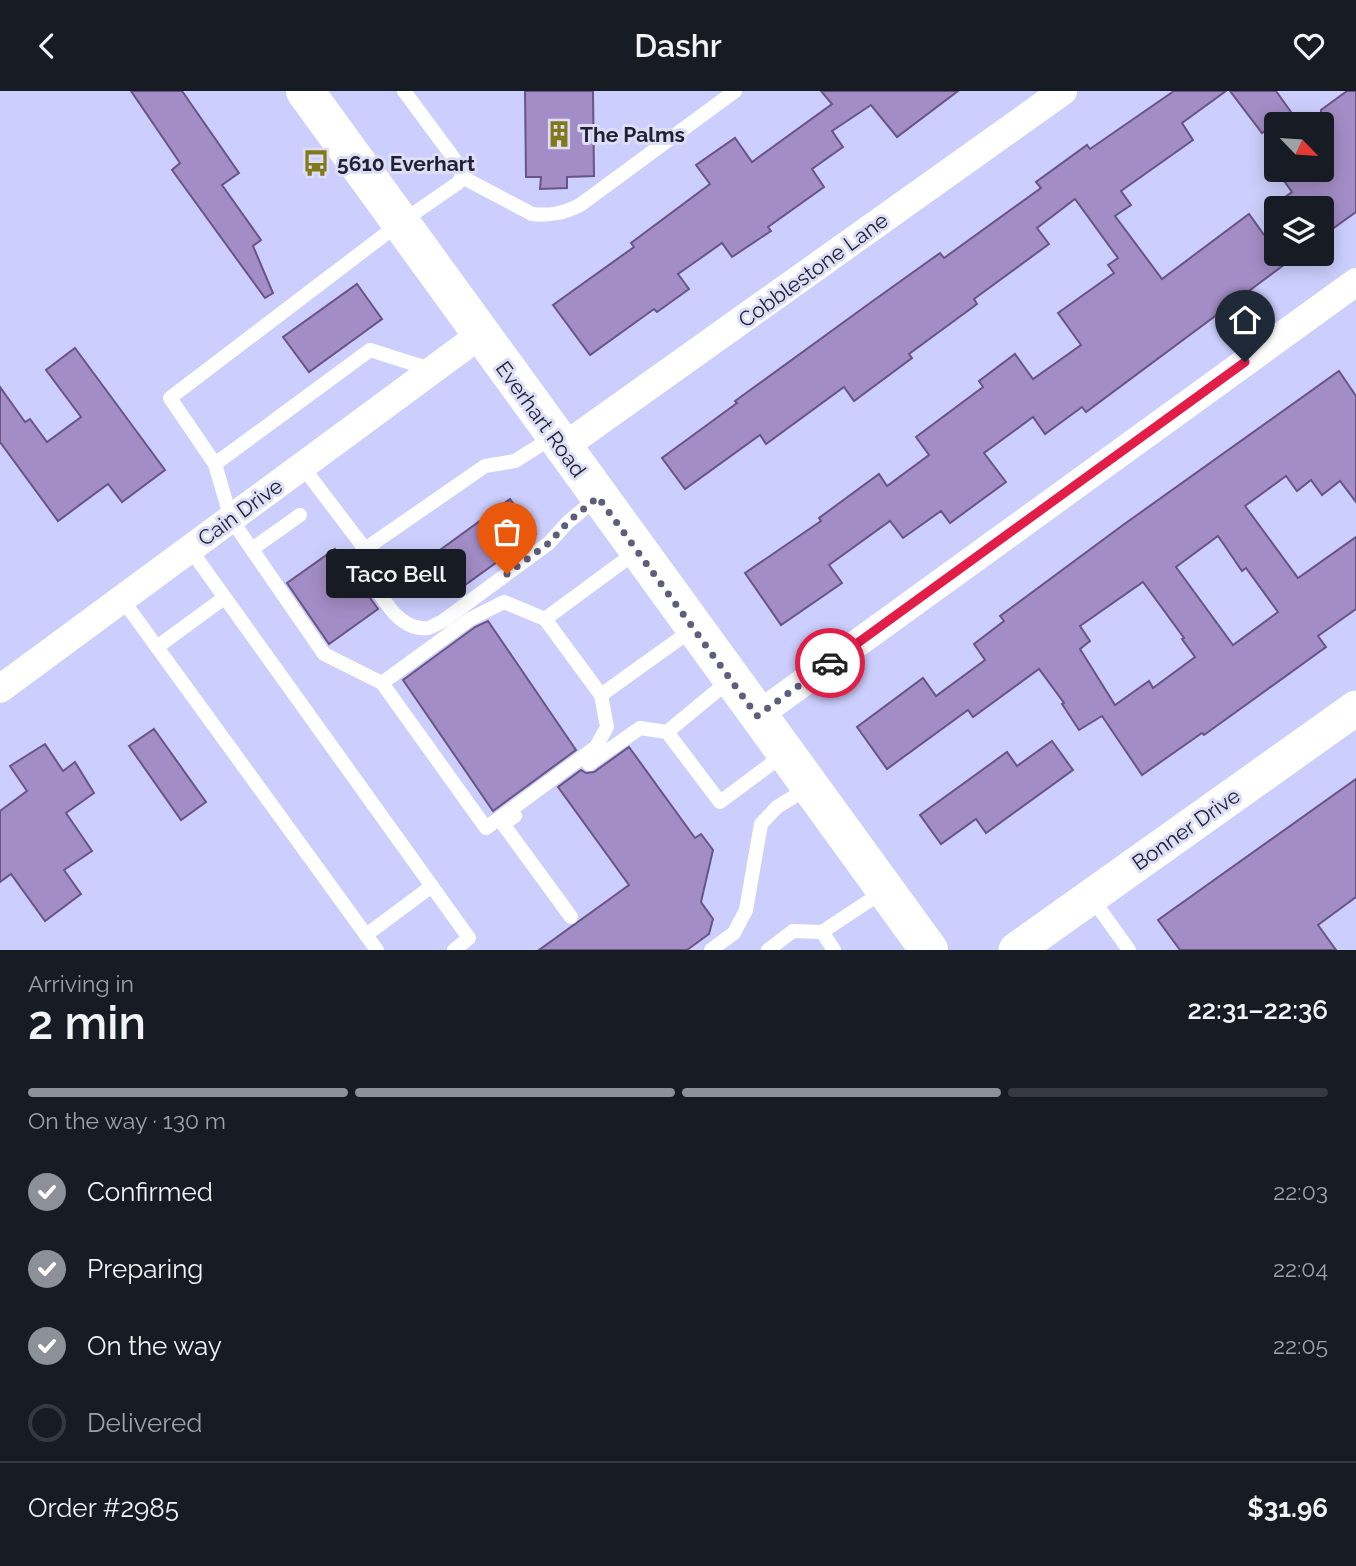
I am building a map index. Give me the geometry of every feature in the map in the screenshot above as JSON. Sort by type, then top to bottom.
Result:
[{"type":"main road","name":"Everhart Road","points":[[305,91],[929,950]]},
{"type":"street","name":"Cobblestone Lane","points":[[558,442],[1063,91]]},
{"type":"street","points":[[757,716],[1356,282]]},
{"type":"street","name":"Cain Drive","points":[[0,689],[480,335]]},
{"type":"street","name":"Bonner Drive","points":[[1016,950],[1356,708]]},
{"type":"lane","points":[[382,683],[470,619],[504,602],[545,619],[601,695],[607,727],[596,747],[486,828],[382,683],[324,654],[231,519],[215,464],[170,398],[400,223],[458,183],[462,177],[461,168],[404,91]]},
{"type":"lane","points":[[462,177],[532,214],[563,213],[580,205],[735,91]]},
{"type":"lane","points":[[215,464],[370,350],[433,370]]},
{"type":"lane","points":[[365,549],[485,466],[515,461],[558,442]]},
{"type":"lane","points":[[302,466],[365,549],[363,568],[399,619],[410,625],[428,628],[443,621],[549,543],[568,522],[598,497]]},
{"type":"lane","points":[[252,549],[300,515]]},
{"type":"lane","points":[[190,549],[469,939],[454,950]]},
{"type":"lane","points":[[545,619],[637,551]]},
{"type":"lane","points":[[157,646],[224,598]]},
{"type":"lane","points":[[122,599],[377,950]]},
{"type":"lane","points":[[601,695],[694,629]]},
{"type":"lane","points":[[667,732],[730,679]]},
{"type":"lane","points":[[571,917],[503,824],[640,728],[667,732],[720,801],[785,754]]},
{"type":"lane","points":[[711,950],[734,933],[746,910],[761,824],[777,807],[810,788]]},
{"type":"lane","points":[[366,935],[432,886]]},
{"type":"lane","points":[[768,950],[793,931],[822,932],[885,890]]},
{"type":"lane","points":[[1091,897],[1129,950]]},
{"type":"lane","points":[[822,932],[834,950]]},
{"type":"building","points":[[131,91],[182,91],[239,173],[222,185],[261,240],[253,246],[273,293],[265,298],[172,170],[180,163]]},
{"type":"building","name":"The Palms","points":[[525,91],[593,91],[594,176],[567,177],[567,188],[540,189],[541,177],[526,177]]},
{"type":"building","points":[[821,91],[958,91],[897,137],[871,105],[832,131],[843,147],[812,169],[824,187],[768,227],[771,231],[732,257],[722,243],[678,274],[689,289],[657,312],[654,309],[590,355],[553,305],[634,247],[631,243],[710,184],[696,165],[735,138],[752,162],[832,104]]},
{"type":"building","points":[[1174,91],[1226,91],[1182,123],[1193,140],[1121,191],[1131,205],[1115,216],[1162,279],[1249,214],[1264,235],[1264,266],[1282,266],[1086,412],[1082,407],[1045,434],[1033,417],[984,453],[1006,482],[950,523],[941,511],[903,538],[890,521],[829,565],[842,583],[781,625],[745,573],[821,521],[819,518],[879,474],[887,486],[929,455],[916,437],[983,387],[979,381],[1015,354],[1033,379],[1081,345],[1058,313],[1114,273],[1108,265],[1118,258],[1075,199],[1037,228],[1049,244],[974,299],[977,304],[909,354],[912,358],[854,401],[844,387],[766,444],[760,435],[685,489],[662,458],[737,403],[735,401],[940,253],[944,258],[1041,188],[1036,182],[1087,145],[1090,149]]},
{"type":"building","points":[[1230,91],[1276,91],[1291,112],[1264,112],[1262,133]]},
{"type":"building","points":[[1347,91],[1356,91],[1356,212],[1334,228],[1334,196],[1286,196],[1292,192],[1285,182],[1334,182],[1334,112],[1321,110]]},
{"type":"building","points":[[357,284],[382,319],[309,372],[283,337]]},
{"type":"building","points":[[75,348],[165,470],[122,502],[108,484],[58,521],[0,442],[0,387],[25,422],[30,419],[47,442],[81,417],[46,370]]},
{"type":"building","points":[[1339,371],[1356,396],[1356,502],[1340,481],[1322,495],[1311,480],[1297,491],[1286,476],[1245,506],[1298,578],[1356,537],[1356,609],[1318,636],[1326,647],[1204,735],[1202,733],[1142,775],[1102,716],[1079,730],[1062,704],[1064,703],[1039,669],[973,717],[968,710],[887,769],[857,727],[923,678],[936,696],[985,660],[974,644],[1004,621],[1000,616]],"holes":[[[1218,536],[1242,571],[1246,568],[1278,612],[1233,645],[1176,567]],[[1143,582],[1195,657],[1153,688],[1149,681],[1115,705],[1080,649],[1090,641],[1080,626]]]},
{"type":"building","points":[[510,499],[536,534],[465,585],[440,550]]},
{"type":"building","points":[[335,549],[378,609],[329,644],[287,583]]},
{"type":"building","points":[[488,621],[576,750],[493,811],[403,680],[475,627]]},
{"type":"building","points":[[154,729],[206,802],[181,820],[129,746]]},
{"type":"building","points":[[1052,741],[1073,770],[986,833],[976,819],[941,844],[920,815],[1007,752],[1017,766]]},
{"type":"building","points":[[45,744],[63,771],[75,762],[94,793],[66,813],[92,851],[64,870],[81,894],[45,921],[11,874],[0,882],[0,811],[27,791],[10,766]]},
{"type":"building","points":[[629,747],[695,838],[701,834],[713,850],[701,902],[713,919],[709,934],[687,950],[539,950],[629,885],[558,787],[581,770],[586,773],[594,772]]},
{"type":"building","points":[[1356,779],[1356,897],[1318,925],[1336,950],[1180,950],[1158,920]]},
{"type":"way so far","points":[[507,574],[549,543],[568,522],[598,497],[757,716],[830,663]]},
{"type":"place","name":"The Palms","points":[[559,134]]},
{"type":"place","name":"5610 Everhart","points":[[316,163]]},
{"type":"place","name":"Taco Bell","points":[[507,574]]},
{"type":"route","points":[[830,663],[1245,362]]}]
